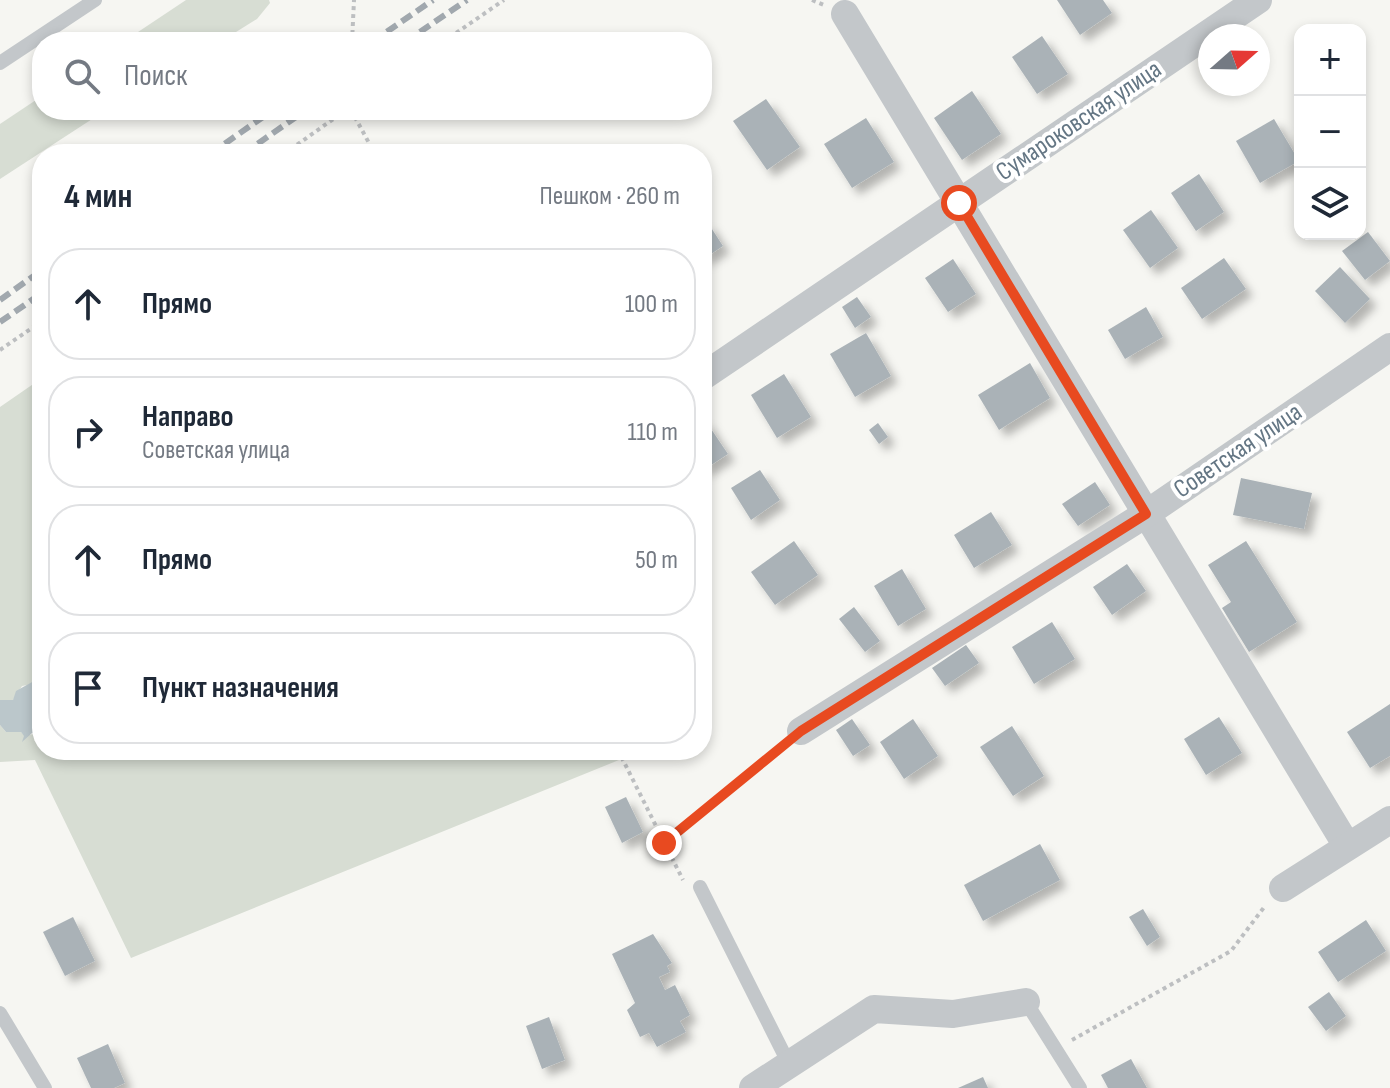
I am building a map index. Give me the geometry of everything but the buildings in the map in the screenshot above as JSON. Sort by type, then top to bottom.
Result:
[{"type":"street","name":"Сумароковская улица","points":[[712,370],[1258,0]]},
{"type":"street","points":[[845,14],[1347,846]]},
{"type":"street","name":"Советская улица","points":[[801,731],[1146,514],[1390,347]]},
{"type":"street","points":[[1283,888],[1390,820]]},
{"type":"street","points":[[753,1088],[790,1067],[874,1009],[953,1014],[1026,1002]]},
{"type":"lane","points":[[47,32],[95,0]]},
{"type":"lane","points":[[0,63],[32,42]]},
{"type":"lane","points":[[700,887],[790,1067]]},
{"type":"lane","points":[[1026,1002],[1080,1088]]},
{"type":"lane","points":[[1,1015],[45,1088]]},
{"type":"path","points":[[352,32],[354,0]]},
{"type":"path","points":[[458,32],[504,0]]},
{"type":"path","points":[[299,144],[334,120]]},
{"type":"path","points":[[355,120],[369,144]]},
{"type":"path","points":[[0,350],[32,328]]},
{"type":"path","points":[[664,843],[801,731]]},
{"type":"path","points":[[1056,1049],[1231,951],[1248,924],[1283,888]]},
{"type":"shaded area","points":[[186,0],[269,0],[270,3],[257,19],[236,32],[138,32]]},
{"type":"shaded area","points":[[32,103],[32,120],[91,120],[54,144],[32,144],[32,158],[0,179],[0,124]]},
{"type":"shaded area","points":[[32,385],[32,684],[22,686],[13,700],[0,700],[0,407]]},
{"type":"shaded area","points":[[32,682],[32,733],[22,742],[24,736],[21,732],[6,732],[0,725],[0,700],[13,700],[16,691]]},
{"type":"shaded area","points":[[0,725],[6,732],[32,734],[32,760],[35,760],[0,762]]},
{"type":"shaded area","points":[[35,760],[619,760],[131,958]]},
{"type":"railway","points":[[387,32],[433,0]]},
{"type":"railway","points":[[420,32],[467,0]]},
{"type":"railway","points":[[224,144],[259,120]]},
{"type":"railway","points":[[257,144],[292,120]]},
{"type":"railway","points":[[0,300],[32,277]]},
{"type":"railway","points":[[0,322],[32,300]]},
{"type":"route","points":[[664,843],[801,731],[1146,514],[959,203]]}]
